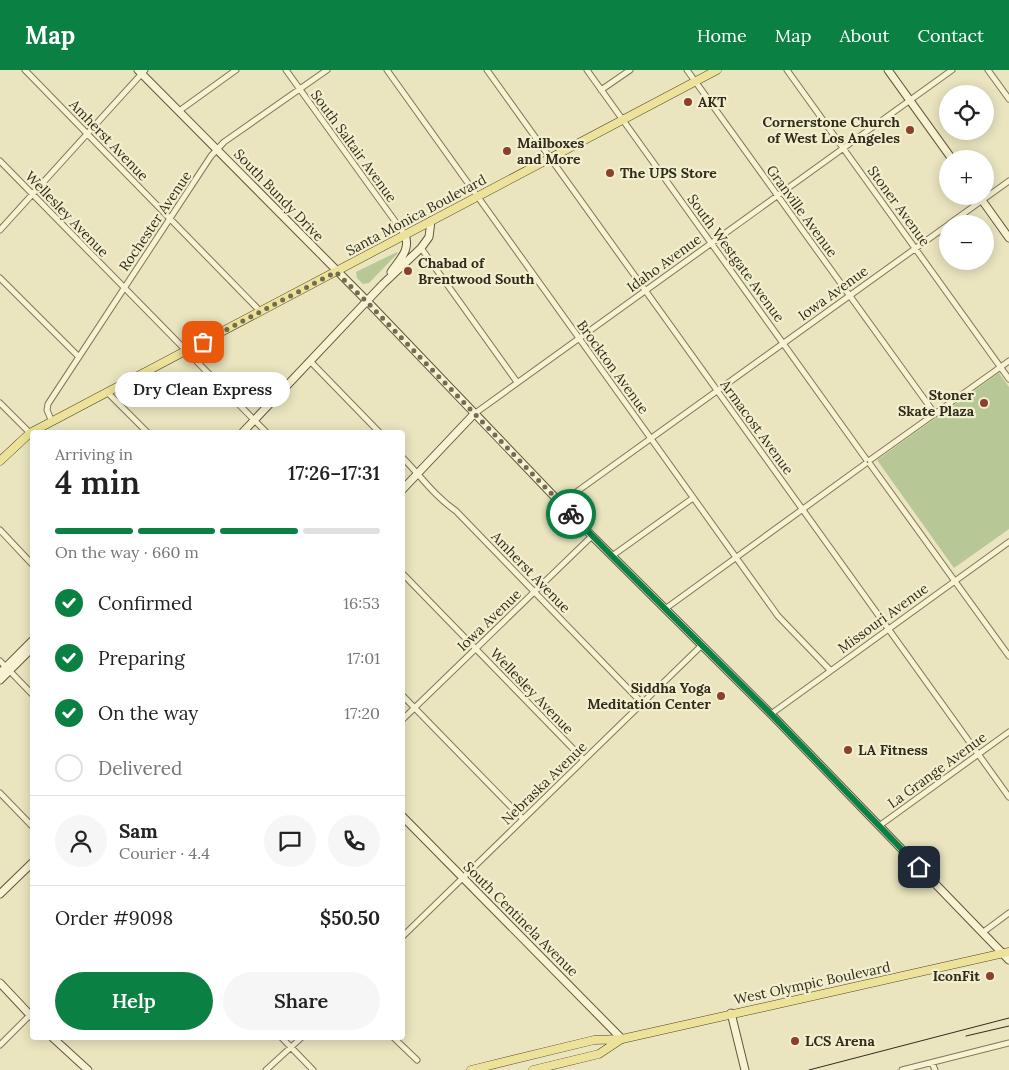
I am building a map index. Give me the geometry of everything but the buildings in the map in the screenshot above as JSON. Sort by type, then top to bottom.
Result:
[{"type":"main road","name":"Santa Monica Boulevard","points":[[39,430],[717,70]]},
{"type":"main road","points":[[888,70],[945,150]]},
{"type":"main road","name":"South Bundy Drive","points":[[141,71],[592,536],[771,714],[982,933],[1006,953],[1009,960]]},
{"type":"main road","points":[[985,205],[1009,238]]},
{"type":"main road","points":[[245,430],[382,284],[421,248],[429,237],[431,221]]},
{"type":"main road","points":[[382,284],[407,247],[405,235]]},
{"type":"main road","name":"Idaho Avenue","points":[[405,487],[474,414]]},
{"type":"main road","name":"Santa Monica Boulevard","points":[[0,461],[30,436]]},
{"type":"main road","points":[[0,680],[30,643]]},
{"type":"main road","points":[[0,673],[8,669],[30,650]]},
{"type":"main road","name":"South Centinela Avenue","points":[[405,819],[622,1039]]},
{"type":"main road","points":[[0,894],[30,865]]},
{"type":"main road","name":"West Olympic Boulevard","points":[[622,1039],[1006,953]]},
{"type":"main road","points":[[0,983],[30,1014]]},
{"type":"main road","points":[[732,1013],[746,1070]]},
{"type":"main road","points":[[471,1070],[594,1040],[622,1039]]},
{"type":"main road","points":[[533,1070],[599,1054],[622,1039]]},
{"type":"main road","points":[[55,1040],[88,1070]]},
{"type":"street","name":"Amherst Avenue","points":[[25,70],[260,311]]},
{"type":"street","points":[[179,111],[236,70]]},
{"type":"street","name":"South Saltair Avenue","points":[[286,70],[405,235]]},
{"type":"street","name":"Rochester Avenue","points":[[52,422],[46,410],[48,404],[217,149],[327,70]]},
{"type":"street","name":"Brockton Avenue","points":[[387,70],[778,616],[830,670]]},
{"type":"street","name":"Armacost Avenue","points":[[487,70],[1009,797]]},
{"type":"street","name":"South Westgate Avenue","points":[[587,70],[1009,656]]},
{"type":"street","points":[[601,90],[630,70]]},
{"type":"street","name":"Granville Avenue","points":[[688,70],[934,414]]},
{"type":"street","name":"Stoner Avenue","points":[[787,70],[1009,379]]},
{"type":"street","name":"Idaho Avenue","points":[[474,414],[952,70]]},
{"type":"street","points":[[988,70],[1009,99]]},
{"type":"street","points":[[0,230],[141,71]]},
{"type":"street","name":"Wellesley Avenue","points":[[0,161],[264,430]]},
{"type":"street","name":"Iowa Avenue","points":[[994,189],[1009,180]]},
{"type":"street","name":"Iowa Avenue","points":[[959,215],[971,205]]},
{"type":"street","name":"Iowa Avenue","points":[[561,503],[939,231]]},
{"type":"street","points":[[421,248],[517,382]]},
{"type":"street","points":[[0,278],[79,357]]},
{"type":"street","points":[[310,361],[377,430]]},
{"type":"street","points":[[665,609],[1009,361]]},
{"type":"street","points":[[108,392],[144,430]]},
{"type":"street","points":[[0,403],[30,434]]},
{"type":"street","name":"Amherst Avenue","points":[[405,460],[422,480],[447,505],[456,511],[642,704]]},
{"type":"street","points":[[612,556],[693,498]]},
{"type":"street","points":[[0,530],[30,562]]},
{"type":"street","name":"Iowa Avenue","points":[[405,717],[592,536]]},
{"type":"street","name":"Missouri Avenue","points":[[771,714],[1009,542]]},
{"type":"street","name":"Wellesley Avenue","points":[[405,576],[584,760]]},
{"type":"street","name":"Nebraska Avenue","points":[[405,935],[702,645]]},
{"type":"street","points":[[0,661],[30,692]]},
{"type":"street","points":[[405,698],[524,819]]},
{"type":"street","name":"La Grange Avenue","points":[[879,826],[1009,732]]},
{"type":"street","points":[[0,793],[30,824]]},
{"type":"street","points":[[982,933],[1009,913]]},
{"type":"street","points":[[0,1045],[30,1018]]},
{"type":"street","points":[[284,1040],[312,1070]]},
{"type":"street","points":[[266,1070],[299,1040]]},
{"type":"street","points":[[396,1040],[416,1060]]},
{"type":"street","points":[[902,1070],[1009,1043]]},
{"type":"street","points":[[932,1062],[934,1070]]},
{"type":"green space","points":[[397,252],[369,283],[363,284],[357,278],[356,272]]},
{"type":"green space","points":[[999,373],[1009,387],[1009,529],[954,568],[877,460]]},
{"type":"tram line","points":[[809,1070],[1009,1018]]},
{"type":"tram line","points":[[966,1036],[1009,1026]]},
{"type":"way so far","points":[[203,342],[336,272],[571,514]]},
{"type":"place","name":"AKT","points":[[688,102]]},
{"type":"place","name":"Cornerstone Church of West Los Angeles","points":[[910,130]]},
{"type":"place","name":"Mailboxes and More","points":[[507,151]]},
{"type":"place","name":"The UPS Store","points":[[610,173]]},
{"type":"place","name":"Chabad of Brentwood South","points":[[408,271]]},
{"type":"place","name":"Dry Clean Express","points":[[203,342]]},
{"type":"place","name":"Stoner Skate Plaza","points":[[984,403]]},
{"type":"place","name":"Siddha Yoga Meditation Center","points":[[721,696]]},
{"type":"place","name":"LA Fitness","points":[[848,750]]},
{"type":"place","name":"IconFit","points":[[990,976]]},
{"type":"place","name":"LCS Arena","points":[[795,1041]]},
{"type":"route","points":[[571,514],[771,714],[919,867]]}]
